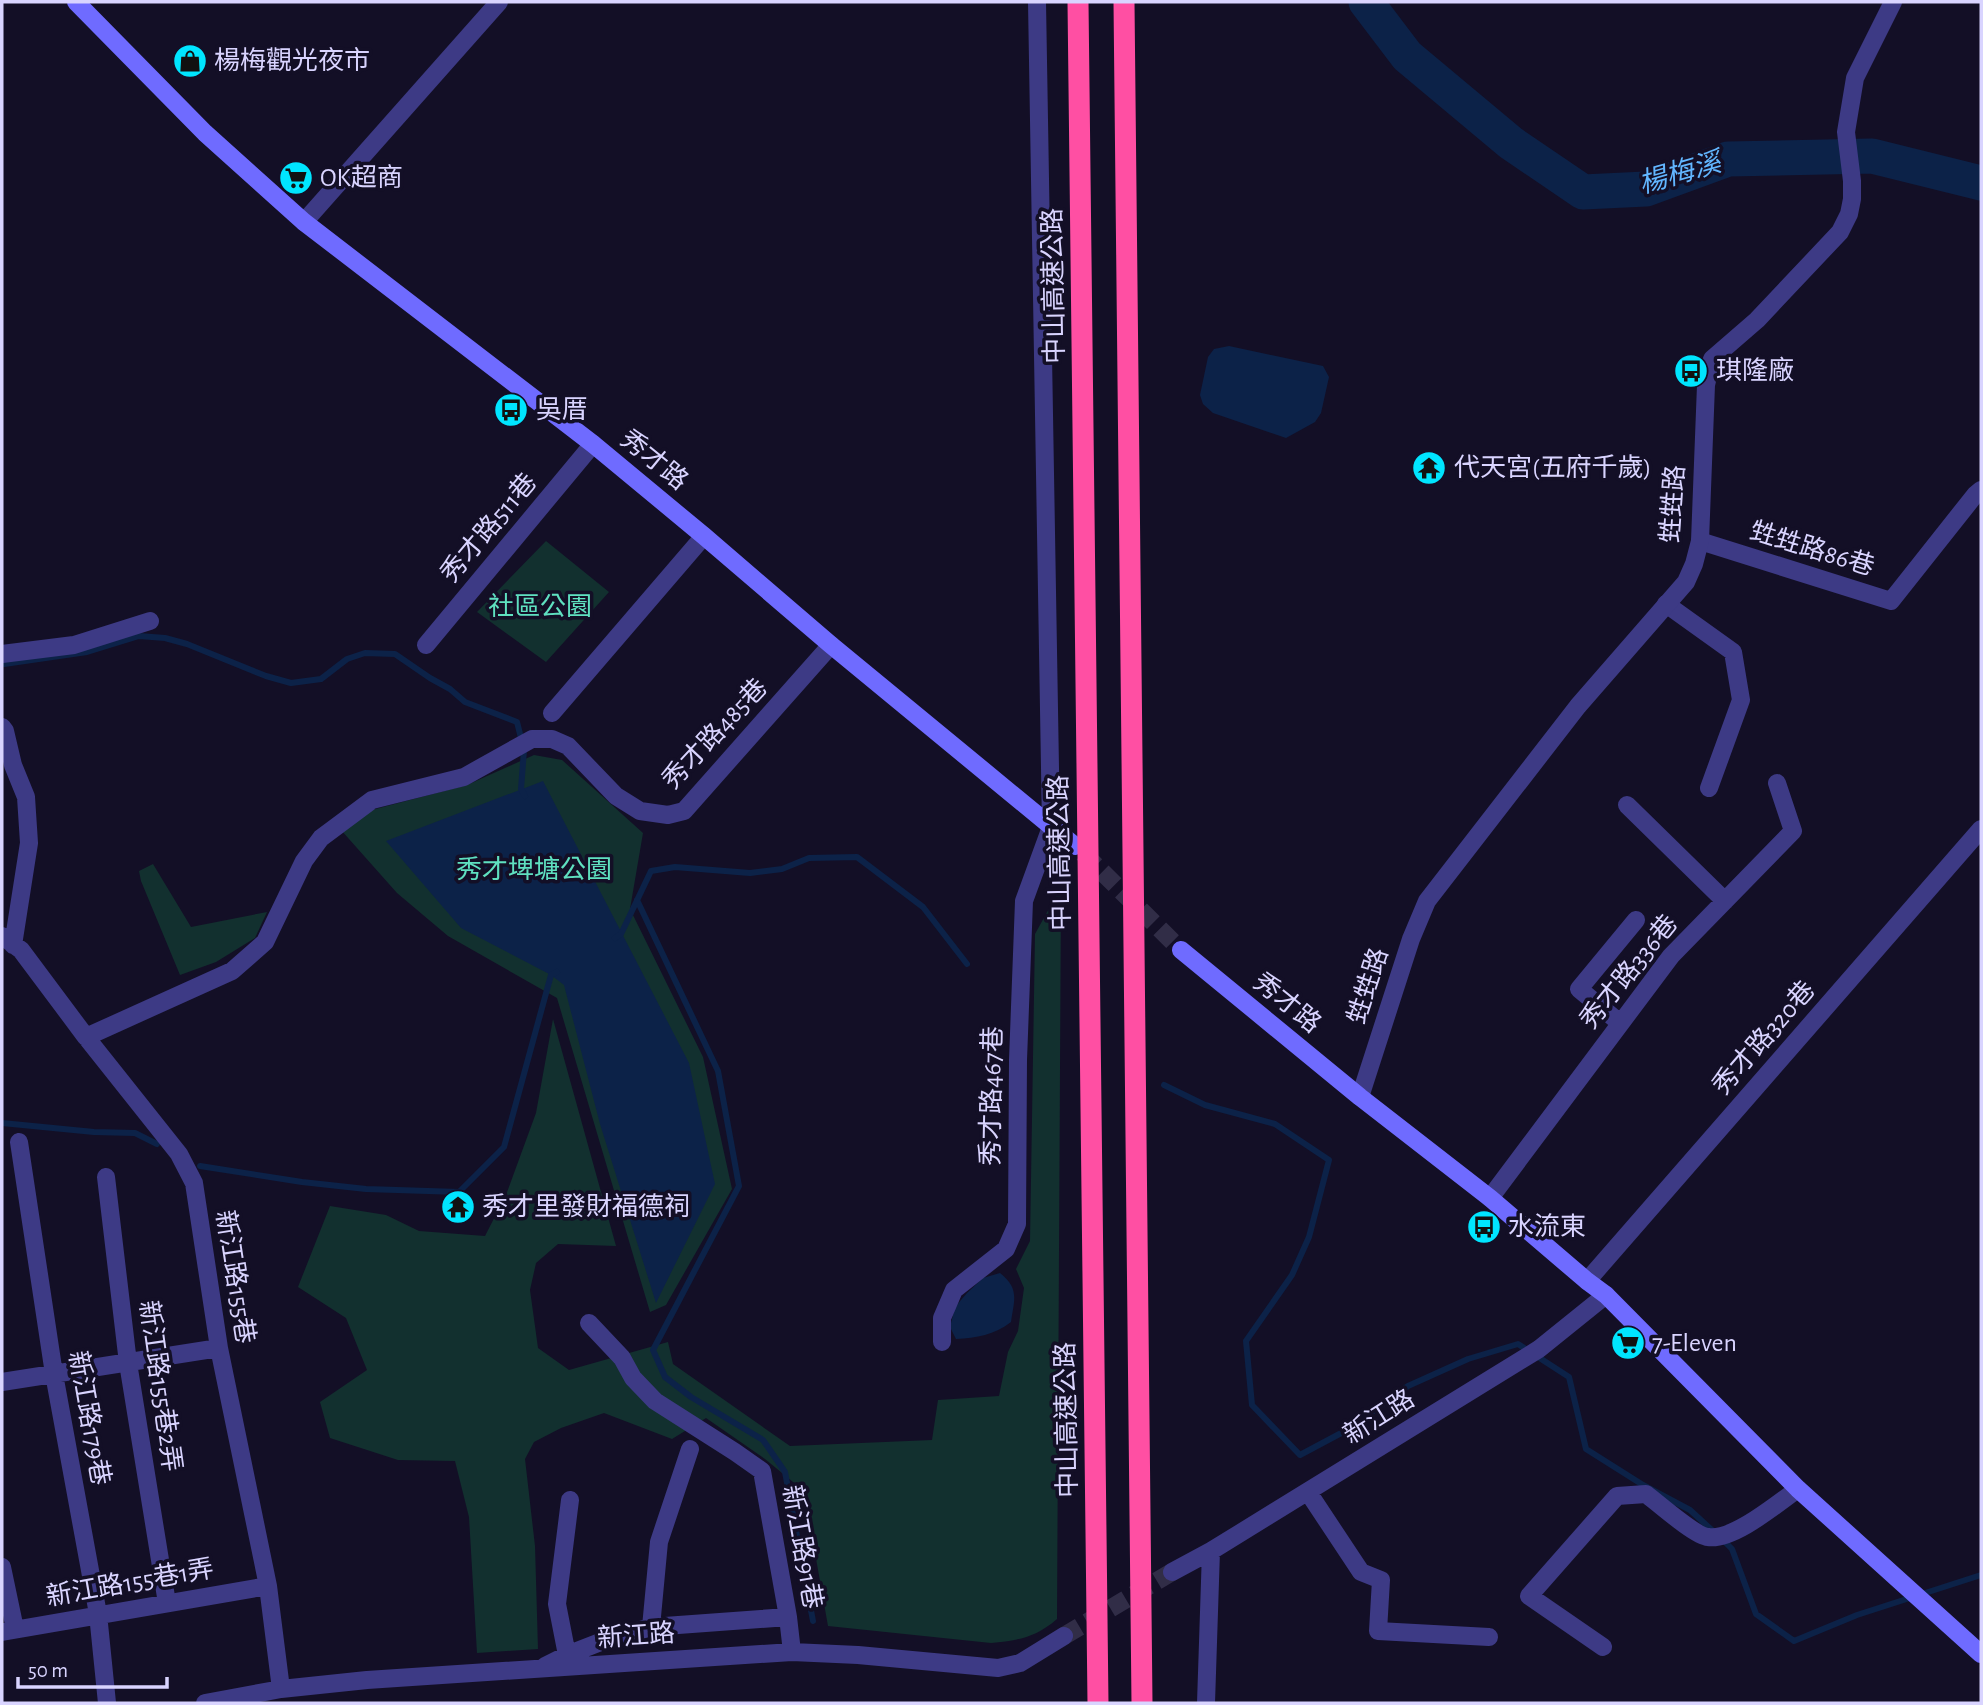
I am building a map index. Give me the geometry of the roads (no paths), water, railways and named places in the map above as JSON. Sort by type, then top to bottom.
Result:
[{"type":"highway","name":"中山高速公路","points":[[1078,2],[1098,1703]]},
{"type":"highway","points":[[1124,2],[1142,1703]]},
{"type":"main road","name":"秀才路","points":[[81,3],[205,133],[304,222],[593,444],[1075,846]]},
{"type":"main road","name":"秀才路","points":[[1181,950],[1360,1097],[1490,1198],[1606,1295],[1798,1489],[1981,1654]]},
{"type":"street","points":[[304,222],[499,2]]},
{"type":"street","name":"甡甡路","points":[[1360,1097],[1411,939],[1427,901],[1578,706],[1686,582],[1700,541],[1706,385],[1712,359],[1757,320],[1840,232],[1849,214],[1852,199],[1846,132],[1855,78],[1893,2]]},
{"type":"street","points":[[1037,4],[1051,827]]},
{"type":"street","name":"秀才路511巷","points":[[426,645],[593,444]]},
{"type":"street","name":"甡甡路86巷","points":[[1700,541],[1891,601],[1981,490]]},
{"type":"street","points":[[552,713],[704,536]]},
{"type":"street","points":[[1666,604],[1733,652],[1741,700],[1709,788]]},
{"type":"street","points":[[2,654],[74,645],[150,621]]},
{"type":"street","name":"秀才路485巷","points":[[86,1037],[232,971],[265,942],[304,862],[321,838],[372,800],[464,777],[533,739],[552,739],[568,746],[616,796],[640,811],[668,815],[684,811],[831,645]]},
{"type":"street","points":[[2,727],[26,797],[29,843],[8,940]]},
{"type":"street","name":"秀才路336巷","points":[[1490,1198],[1671,956],[1793,831],[1777,783]]},
{"type":"street","points":[[1627,805],[1725,901]]},
{"type":"street","name":"秀才路467巷","points":[[942,1342],[942,1318],[954,1290],[1006,1249],[1017,1224],[1018,1060],[1024,901],[1051,827]]},
{"type":"street","name":"秀才路320巷","points":[[1587,1281],[1981,829]]},
{"type":"street","points":[[1620,1023],[1579,989],[1636,920]]},
{"type":"street","name":"新江路155巷","points":[[8,940],[20,950],[179,1154],[194,1182],[219,1348],[268,1586],[281,1689]]},
{"type":"street","name":"新江路179巷","points":[[19,1142],[54,1374],[97,1614],[107,1703]]},
{"type":"street","name":"新江路155巷2弄","points":[[106,1177],[128,1363],[167,1603]]},
{"type":"street","name":"新江路","points":[[1172,1572],[1211,1551],[1539,1349],[1606,1295]]},
{"type":"street","name":"新江路91巷","points":[[589,1323],[622,1358],[634,1378],[655,1401],[762,1471],[792,1652]]},
{"type":"street","points":[[2,1382],[219,1348]]},
{"type":"street","points":[[651,1627],[659,1542],[690,1449]]},
{"type":"street","points":[[1602,1647],[1529,1596],[1617,1496],[1646,1494],[1694,1531],[1708,1538],[1728,1534],[1751,1523],[1798,1489]]},
{"type":"street","points":[[1308,1492],[1361,1572],[1381,1580],[1378,1631],[1489,1637]]},
{"type":"street","points":[[566,1655],[557,1604],[569,1500]]},
{"type":"street","points":[[1206,1703],[1211,1551]]},
{"type":"street","points":[[2,1567],[8,1630]]},
{"type":"street","name":"新江路155巷1弄","points":[[8,1630],[268,1586]]},
{"type":"street","points":[[539,1669],[603,1641],[651,1627],[788,1616]]},
{"type":"street","name":"新江路","points":[[205,1703],[281,1689],[367,1680],[792,1652],[858,1655],[998,1668],[1020,1663],[1064,1636]]},
{"type":"water","points":[[1229,346],[1323,366],[1329,377],[1321,413],[1315,422],[1286,438],[1213,413],[1203,404],[1200,395],[1208,357],[1214,349]]},
{"type":"water","name":"秀才埤塘公園","points":[[543,781],[689,1063],[715,1184],[656,1303],[600,1124],[564,985],[551,975],[461,928],[386,841]]},
{"type":"water","points":[[1000,1273],[1013,1290],[1011,1322],[985,1335],[956,1339],[950,1327],[955,1307],[983,1278]]},
{"type":"waterway","name":"楊梅溪","points":[[1366,2],[1407,56],[1511,143],[1583,192],[1646,189],[1728,159],[1872,156],[1981,183]]},
{"type":"waterway","points":[[4,664],[87,652],[139,636],[165,638],[187,644],[266,676],[291,683],[321,679],[347,659],[365,653],[395,654],[450,689],[465,702],[517,722],[524,750],[521,789],[525,796]]},
{"type":"waterway","points":[[615,938],[621,934],[651,871],[675,867],[750,873],[782,869],[809,858],[857,857],[923,907],[967,964]]},
{"type":"waterway","points":[[637,900],[718,1071],[739,1186],[653,1350],[665,1377],[691,1397],[763,1440],[785,1472],[813,1621]]},
{"type":"waterway","points":[[200,1166],[366,1189],[459,1192],[504,1147],[551,975],[557,972]]},
{"type":"waterway","points":[[1164,1085],[1205,1105],[1275,1124],[1329,1160],[1309,1237],[1292,1275],[1246,1341],[1252,1405],[1300,1455],[1345,1431],[1408,1386],[1468,1359],[1518,1344],[1569,1377],[1586,1449],[1643,1485],[1690,1510],[1714,1532]]},
{"type":"waterway","points":[[2,1123],[135,1133],[157,1144]]},
{"type":"waterway","points":[[1722,1539],[1732,1549],[1756,1614],[1794,1641],[1857,1615],[1981,1575]]},
{"type":"tunnel","points":[[1083,853],[1181,950]]},
{"type":"tunnel","points":[[1064,1636],[1172,1572]]},
{"type":"place","name":"楊梅觀光夜市","points":[[190,61]]},
{"type":"place","name":"OK超商","points":[[296,178]]},
{"type":"place","name":"琪隆廠","points":[[1691,371]]},
{"type":"place","name":"吳厝","points":[[511,410]]},
{"type":"place","name":"代天宮(五府千歲)","points":[[1429,468]]},
{"type":"place","name":"秀才里發財福德祠","points":[[458,1207]]},
{"type":"place","name":"水流東","points":[[1484,1227]]},
{"type":"place","name":"7-Eleven","points":[[1628,1343]]},
{"type":"park label","name":"社區公園","points":[[540,607]]}]
